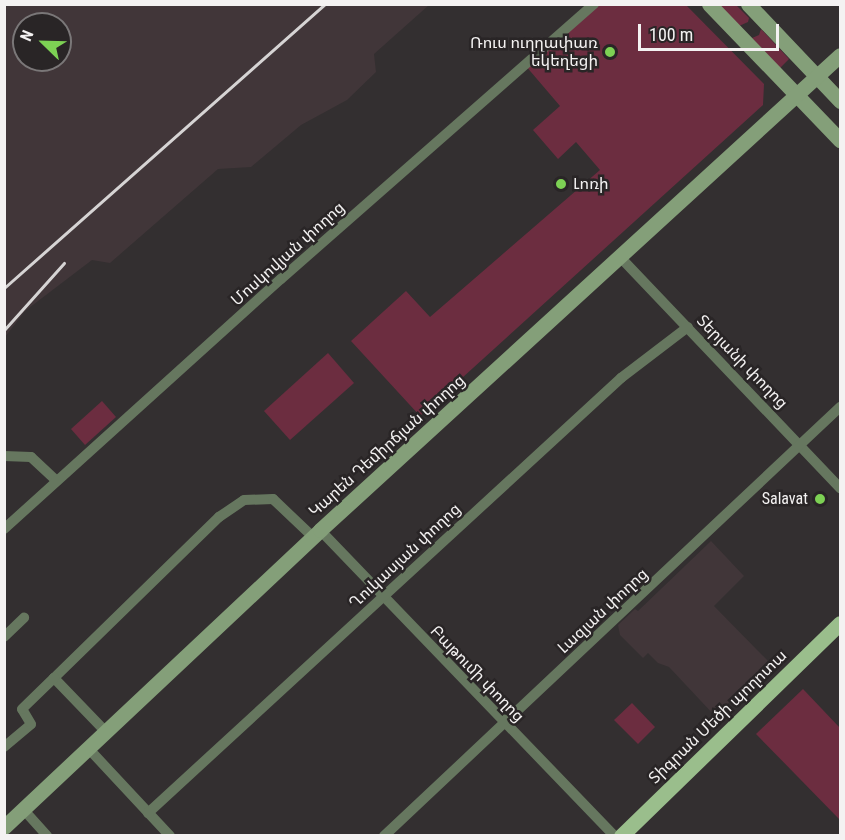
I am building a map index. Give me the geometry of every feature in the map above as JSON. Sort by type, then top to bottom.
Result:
[{"type":"main road","name":"Տիգրան Մեծի պողոտա","points":[[621,836],[840,623]]},
{"type":"street","name":"Մոսկովյան փողոց","points":[[4,529],[594,4]]},
{"type":"street","points":[[709,4],[840,140]]},
{"type":"street","points":[[728,25],[738,33],[746,34],[752,30],[756,23],[755,16],[748,5]]},
{"type":"street","points":[[748,5],[840,101]]},
{"type":"street","name":"Կարեն Դեմիրճյան փողոց","points":[[5,827],[317,534],[840,55]]},
{"type":"street","name":"Տերյանի փողոց","points":[[621,258],[840,488]]},
{"type":"street","name":"Ղուկասյան փողոց","points":[[148,813],[621,378],[688,327]]},
{"type":"street","name":"Լազյան փողոց","points":[[384,836],[840,407]]},
{"type":"street","points":[[4,456],[31,457],[57,481]]},
{"type":"street","name":"Բաթումի փողոց","points":[[4,747],[30,724],[22,709],[219,517],[244,500],[273,499],[317,534],[382,597],[614,836]]},
{"type":"street","points":[[4,637],[24,618]]},
{"type":"street","points":[[54,678],[106,732]]},
{"type":"street","points":[[88,748],[170,836]]},
{"type":"street","points":[[23,809],[47,836]]},
{"type":"shaded area","points":[[5,4],[429,4],[374,54],[376,72],[347,100],[301,125],[251,167],[218,169],[110,263],[92,260],[25,311],[5,337]]},
{"type":"shaded area","points":[[594,5],[686,5],[764,84],[763,105],[420,416],[351,341],[406,291],[430,317],[600,170],[576,142],[558,159],[533,130],[560,106],[525,65]]},
{"type":"shaded area","points":[[719,5],[736,5],[749,18],[748,22],[739,26]]},
{"type":"shaded area","points":[[761,29],[789,59],[780,68],[752,38],[759,35]]},
{"type":"shaded area","points":[[328,353],[354,383],[290,440],[264,411]]},
{"type":"shaded area","points":[[102,401],[116,417],[85,445],[71,429]]},
{"type":"shaded area","points":[[711,541],[744,576],[714,606],[770,663],[715,716],[669,667],[658,663],[648,653],[643,658],[620,635],[618,625],[635,609],[638,611]]},
{"type":"shaded area","points":[[803,689],[840,728],[840,820],[756,734]]},
{"type":"shaded area","points":[[632,703],[655,727],[638,744],[614,720]]},
{"type":"railway","points":[[4,288],[325,4]]},
{"type":"railway","points":[[4,330],[64,263]]},
{"type":"place","name":"Ռուս ուղղափառ եկեղեցի","points":[[610,52]]},
{"type":"place","name":"Լոռի","points":[[561,184]]},
{"type":"place","name":"Salavat","points":[[820,499]]}]
